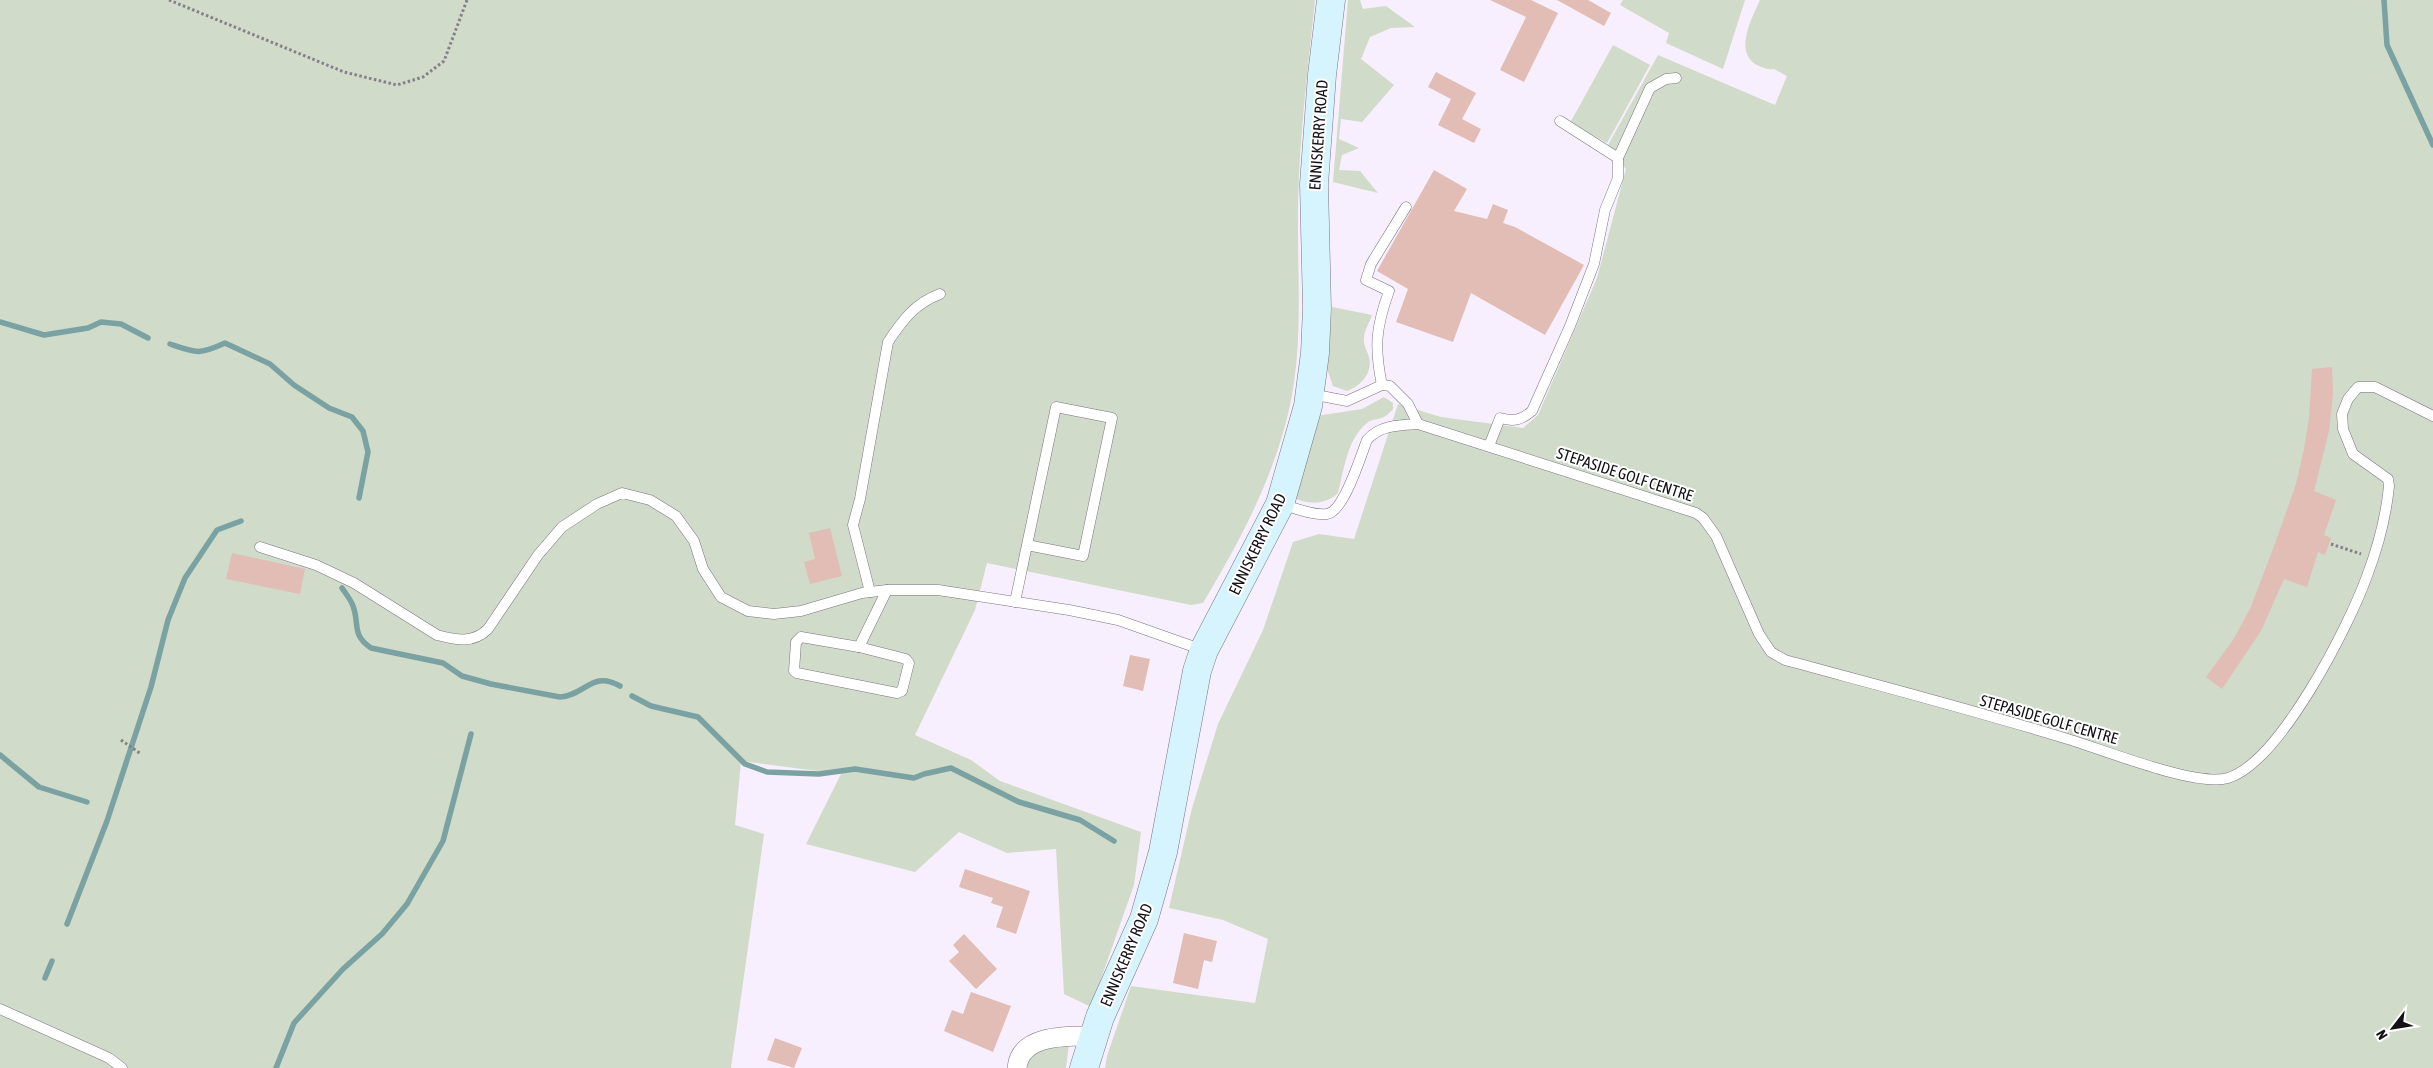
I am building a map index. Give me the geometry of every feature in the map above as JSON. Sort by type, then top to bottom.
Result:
[{"type":"main road","name":"ENNISKERRY ROAD","points":[[1084,1068],[1093,1036],[1144,919],[1163,852],[1197,671],[1204,650],[1280,504],[1308,406],[1315,353],[1317,308],[1314,184],[1322,75],[1331,0]]},
{"type":"street","points":[[1016,1068],[1018,1059],[1030,1045],[1060,1036],[1093,1036]]},
{"type":"lane","points":[[1489,446],[1500,418],[1510,421],[1522,419],[1532,411],[1541,387],[1570,326],[1594,264],[1605,210],[1618,178],[1618,158],[1650,88],[1666,79],[1676,78]]},
{"type":"lane","points":[[1560,121],[1618,158]]},
{"type":"lane","points":[[1382,385],[1378,367],[1378,319],[1390,291],[1366,280],[1370,264],[1406,207]]},
{"type":"lane","points":[[870,592],[854,526],[888,342],[900,323],[925,299],[940,294]]},
{"type":"lane","points":[[1280,504],[1322,514],[1333,512],[1341,504],[1367,440],[1373,433],[1397,425],[1418,424],[1408,404],[1399,392],[1390,386],[1382,385],[1347,401],[1309,394]]},
{"type":"lane","name":"STEPASIDE GOLF CENTRE","points":[[1418,424],[1696,513],[1703,518],[1716,536],[1759,634],[1771,652],[1785,660],[2061,736],[2179,774],[2203,779],[2228,778],[2239,773],[2266,750],[2290,721],[2348,619],[2373,558],[2382,529],[2389,486],[2388,479],[2353,454],[2342,429],[2342,414],[2348,399],[2358,387],[2375,388],[2433,416]]},
{"type":"lane","points":[[1016,602],[1027,545],[1056,407],[1112,418],[1083,556],[1027,545]]},
{"type":"lane","points":[[260,547],[316,564],[354,583],[437,635],[452,639],[470,640],[480,637],[488,630],[538,555],[562,527],[597,504],[622,493],[650,500],[676,516],[694,541],[703,569],[722,597],[748,612],[774,614],[802,611],[870,592],[887,590],[938,590],[1118,620],[1204,650]]},
{"type":"lane","points":[[859,647],[887,590]]},
{"type":"lane","points":[[801,637],[859,647],[906,659],[909,663],[902,691],[897,693],[801,675],[794,671],[796,642],[801,637]]},
{"type":"lane","points":[[0,1009],[109,1058],[122,1068]]},
{"type":"path","points":[[169,0],[344,72],[397,85],[422,77],[444,61],[467,0]]},
{"type":"path","points":[[2331,544],[2373,558]]},
{"type":"path","points":[[121,740],[141,754]]},
{"type":"green space","points":[[0,0],[1315,0],[1300,155],[1298,207],[1299,315],[1296,369],[1292,396],[1271,470],[1251,516],[1228,560],[1203,603],[1191,605],[987,563],[975,610],[915,735],[971,760],[1000,781],[1141,832],[1134,885],[1091,1007],[1064,994],[1056,849],[1007,853],[959,832],[915,872],[806,844],[841,774],[741,761],[735,825],[764,834],[731,1068],[0,1068]]},
{"type":"green space","points":[[1348,0],[1360,0],[1363,9],[1386,6],[1415,27],[1391,28],[1370,37],[1361,59],[1394,85],[1362,122],[1341,119],[1339,139],[1359,148],[1342,155],[1339,170],[1360,171],[1378,193],[1333,182]]},
{"type":"green space","points":[[1623,0],[1745,0],[1723,69],[1666,43],[1669,33],[1620,5]]},
{"type":"green space","points":[[1760,0],[2433,0],[2433,1068],[1105,1068],[1107,1056],[1131,986],[1255,1003],[1268,939],[1223,920],[1169,908],[1192,808],[1218,724],[1263,630],[1293,542],[1319,534],[1354,539],[1398,404],[1441,417],[1523,428],[1538,415],[1597,278],[1626,169],[1608,145],[1658,55],[1775,105],[1787,76],[1774,69],[1759,66],[1751,60],[1745,45],[1749,26]]},
{"type":"green space","points":[[1613,45],[1650,65],[1607,143],[1570,123]]},
{"type":"green space","points":[[1332,307],[1372,315],[1365,332],[1364,341],[1369,357],[1369,368],[1365,378],[1357,386],[1347,391],[1333,386],[1327,369]]},
{"type":"green space","points":[[1384,397],[1393,403],[1393,409],[1382,418],[1367,423],[1355,437],[1347,455],[1338,493],[1322,502],[1298,500],[1293,497],[1316,416],[1362,409]]},
{"type":"green space","points":[[1069,1043],[1066,1068],[1023,1068],[1037,1047]]},
{"type":"building","points":[[1490,0],[1531,0],[1558,13],[1524,82],[1500,70],[1526,17]]},
{"type":"building","points":[[1557,0],[1588,0],[1611,13],[1604,26]]},
{"type":"building","points":[[1436,72],[1476,93],[1462,119],[1481,129],[1474,143],[1438,125],[1451,99],[1428,87]]},
{"type":"building","points":[[1434,170],[1467,189],[1454,211],[1487,219],[1493,204],[1508,210],[1503,223],[1515,227],[1584,265],[1545,335],[1471,293],[1453,342],[1396,322],[1408,289],[1377,271]]},
{"type":"building","points":[[2332,367],[2333,394],[2329,431],[2314,491],[2336,500],[2324,535],[2331,538],[2325,555],[2318,552],[2307,587],[2284,579],[2261,631],[2222,689],[2206,677],[2233,640],[2250,609],[2296,484],[2309,418],[2312,369]]},
{"type":"building","points":[[830,528],[842,576],[810,584],[804,562],[815,559],[809,533]]},
{"type":"building","points":[[232,553],[305,569],[300,594],[226,579]]},
{"type":"building","points":[[1130,655],[1150,659],[1143,691],[1123,686]]},
{"type":"building","points":[[965,869],[1030,891],[1016,934],[996,927],[1003,907],[991,903],[993,898],[959,887]]},
{"type":"building","points":[[1184,933],[1217,941],[1212,962],[1204,960],[1198,989],[1173,983]]},
{"type":"building","points":[[964,934],[997,969],[976,989],[949,961],[959,952],[953,945]]},
{"type":"building","points":[[971,992],[1011,1006],[993,1052],[944,1031],[952,1010],[963,1014]]},
{"type":"building","points":[[775,1038],[802,1048],[794,1068],[767,1060]]},
{"type":"waterway","points":[[2384,0],[2387,45],[2433,145]]},
{"type":"waterway","points":[[0,322],[44,335],[88,328],[101,322],[121,324],[148,338]]},
{"type":"waterway","points":[[170,344],[192,351],[203,351],[225,343],[270,364],[294,385],[329,408],[352,417],[363,431],[368,452],[359,498]]},
{"type":"waterway","points":[[67,924],[107,821],[151,687],[168,620],[185,578],[217,530],[241,521]]},
{"type":"waterway","points":[[342,588],[353,606],[358,634],[371,648],[443,663],[462,676],[491,684],[560,697],[569,695],[596,682],[610,682],[620,686]]},
{"type":"waterway","points":[[632,696],[651,706],[698,717],[745,764],[767,772],[819,774],[855,769],[914,778],[951,768],[1019,802],[1080,820],[1114,841]]},
{"type":"waterway","points":[[276,1068],[294,1023],[343,969],[382,934],[407,904],[443,841],[471,734]]},
{"type":"waterway","points":[[0,755],[39,787],[87,802]]},
{"type":"waterway","points":[[45,978],[52,961]]}]
